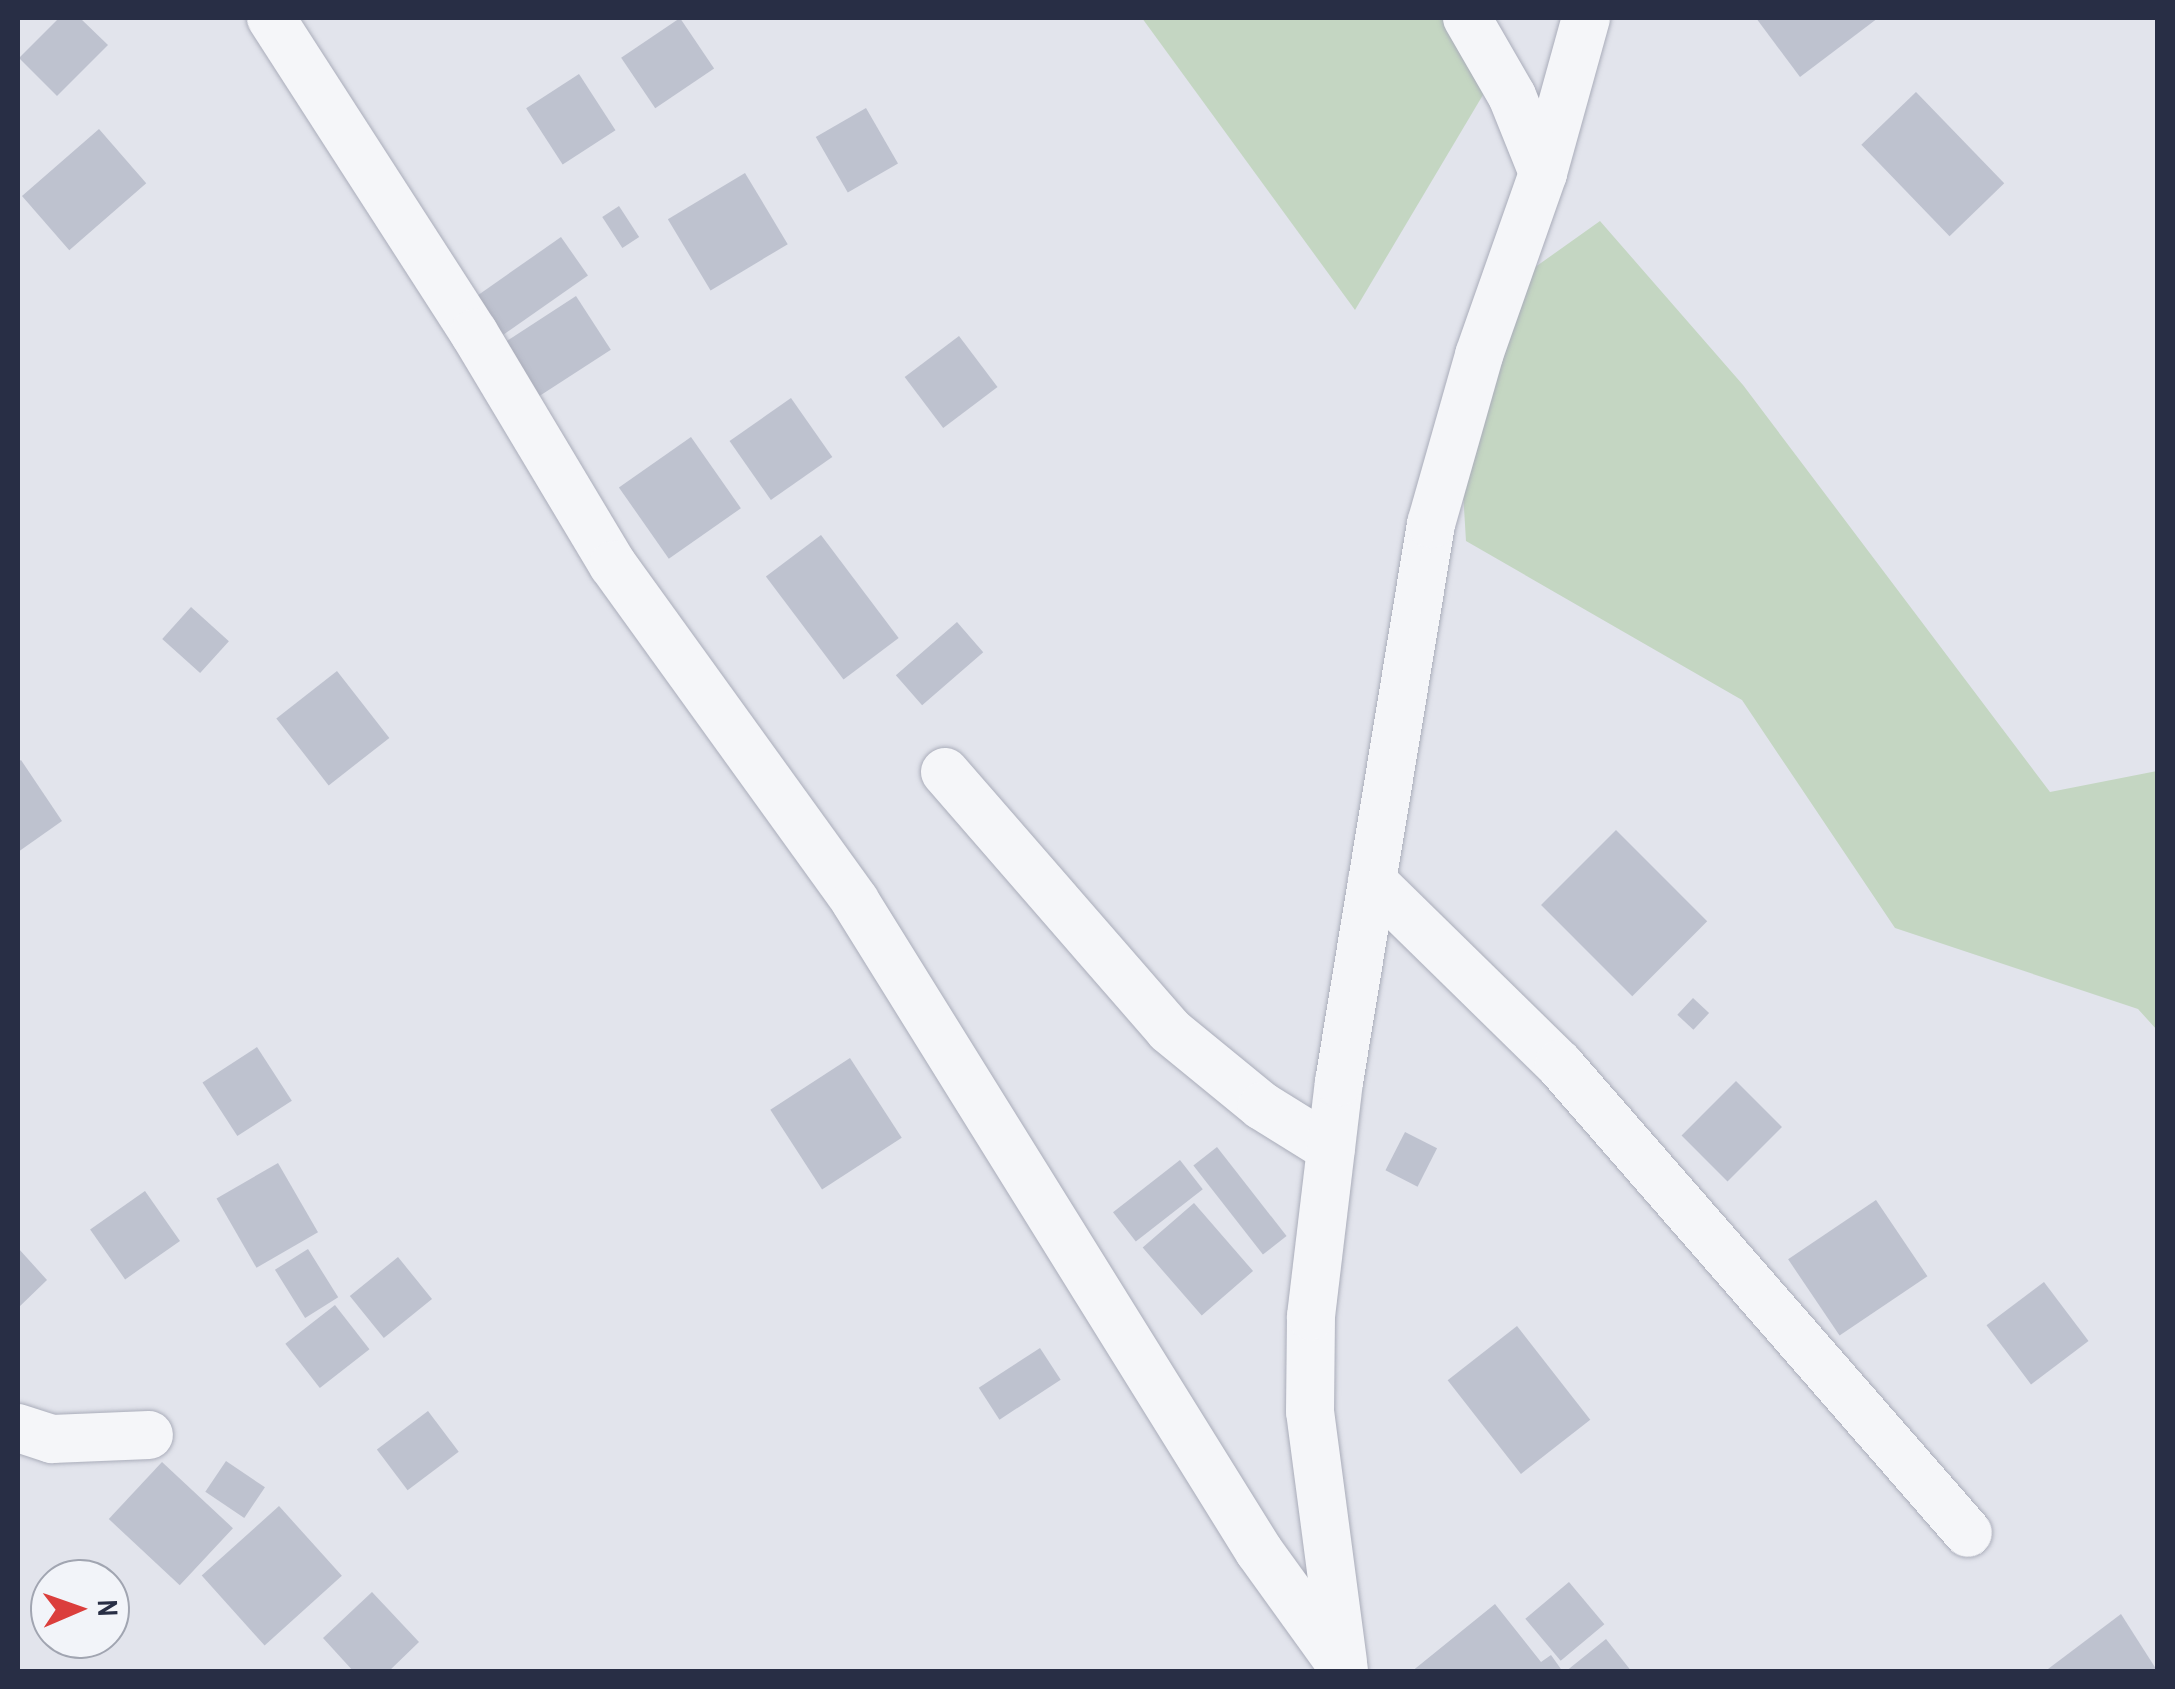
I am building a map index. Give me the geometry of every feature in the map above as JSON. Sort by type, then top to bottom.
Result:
[{"type":"street","points":[[271,18],[474,333],[613,565],[855,901],[1259,1551],[1344,1670]]},
{"type":"street","points":[[1467,18],[1512,96],[1543,172]]},
{"type":"street","points":[[1344,1670],[1310,1412],[1311,1316],[1331,1149],[1431,524],[1479,355],[1543,172],[1586,18]]},
{"type":"street","points":[[944,772],[1169,1030],[1262,1106],[1331,1149]]},
{"type":"street","points":[[1372,881],[1558,1064],[1968,1533]]},
{"type":"street","points":[[18,1428],[52,1439],[149,1435]]},
{"type":"green space","points":[[1142,18],[1459,18],[1496,73],[1355,310]]},
{"type":"green space","points":[[1600,221],[1743,385],[2050,792],[2157,771],[2157,1030],[2138,1009],[1895,928],[1742,700],[1466,541],[1457,392],[1503,290]]},
{"type":"building","points":[[59,18],[80,18],[108,45],[57,96],[19,58]]},
{"type":"building","points":[[680,18],[714,69],[655,108],[621,58]]},
{"type":"building","points":[[1756,18],[1878,18],[1800,77]]},
{"type":"building","points":[[579,74],[615,130],[563,165],[526,108]]},
{"type":"building","points":[[1916,92],[2004,183],[1950,236],[1861,145]]},
{"type":"building","points":[[866,108],[898,163],[848,192],[816,137]]},
{"type":"building","points":[[99,129],[146,183],[69,250],[22,196]]},
{"type":"building","points":[[745,173],[788,244],[711,290],[668,219]]},
{"type":"building","points":[[619,206],[639,237],[622,248],[602,217]]},
{"type":"building","points":[[561,237],[588,276],[499,337],[473,299]]},
{"type":"building","points":[[576,296],[611,350],[538,397],[503,343]]},
{"type":"building","points":[[959,336],[998,387],[943,428],[905,377]]},
{"type":"building","points":[[791,398],[832,457],[771,500],[730,441]]},
{"type":"building","points":[[691,437],[741,508],[669,559],[619,487]]},
{"type":"building","points":[[821,535],[899,638],[844,680],[766,577]]},
{"type":"building","points":[[191,607],[229,641],[200,673],[162,639]]},
{"type":"building","points":[[957,622],[983,652],[922,705],[896,675]]},
{"type":"building","points":[[337,671],[389,738],[329,785],[276,718]]},
{"type":"building","points":[[21,760],[62,821],[18,852],[18,762]]},
{"type":"building","points":[[1616,830],[1707,921],[1632,996],[1541,905]]},
{"type":"building","points":[[1693,998],[1709,1013],[1693,1030],[1677,1015]]},
{"type":"building","points":[[257,1047],[292,1101],[237,1136],[202,1082]]},
{"type":"building","points":[[850,1058],[902,1138],[822,1189],[770,1110]]},
{"type":"building","points":[[1736,1081],[1782,1127],[1728,1181],[1682,1135]]},
{"type":"building","points":[[1405,1132],[1437,1148],[1418,1187],[1385,1170]]},
{"type":"building","points":[[1217,1147],[1287,1236],[1263,1255],[1193,1165]]},
{"type":"building","points":[[1180,1160],[1203,1189],[1136,1241],[1113,1212]]},
{"type":"building","points":[[278,1163],[318,1232],[257,1268],[217,1198]]},
{"type":"building","points":[[145,1191],[180,1241],[125,1279],[90,1229]]},
{"type":"building","points":[[1876,1200],[1927,1276],[1840,1336],[1788,1259]]},
{"type":"building","points":[[1194,1203],[1253,1271],[1202,1316],[1143,1248]]},
{"type":"building","points":[[18,1248],[47,1280],[18,1308]]},
{"type":"building","points":[[308,1249],[338,1297],[305,1318],[275,1270]]},
{"type":"building","points":[[398,1257],[432,1299],[384,1338],[350,1296]]},
{"type":"building","points":[[2044,1282],[2089,1341],[2031,1384],[1986,1325]]},
{"type":"building","points":[[335,1305],[369,1349],[320,1388],[285,1344]]},
{"type":"building","points":[[1517,1326],[1590,1420],[1521,1474],[1448,1380]]},
{"type":"building","points":[[1040,1348],[1061,1380],[999,1420],[979,1388]]},
{"type":"building","points":[[428,1411],[459,1452],[408,1490],[377,1450]]},
{"type":"building","points":[[226,1461],[265,1487],[244,1518],[205,1492]]},
{"type":"building","points":[[162,1462],[233,1528],[180,1585],[109,1519]]},
{"type":"building","points":[[279,1506],[342,1576],[265,1645],[202,1576]]},
{"type":"building","points":[[1569,1582],[1604,1624],[1561,1661],[1525,1619]]},
{"type":"building","points":[[372,1592],[419,1642],[388,1672],[354,1672],[323,1638]]},
{"type":"building","points":[[1495,1604],[1541,1662],[1551,1655],[1563,1672],[1411,1672]]},
{"type":"building","points":[[2121,1614],[2158,1672],[2044,1672]]},
{"type":"building","points":[[1606,1639],[1632,1672],[1565,1672]]}]
